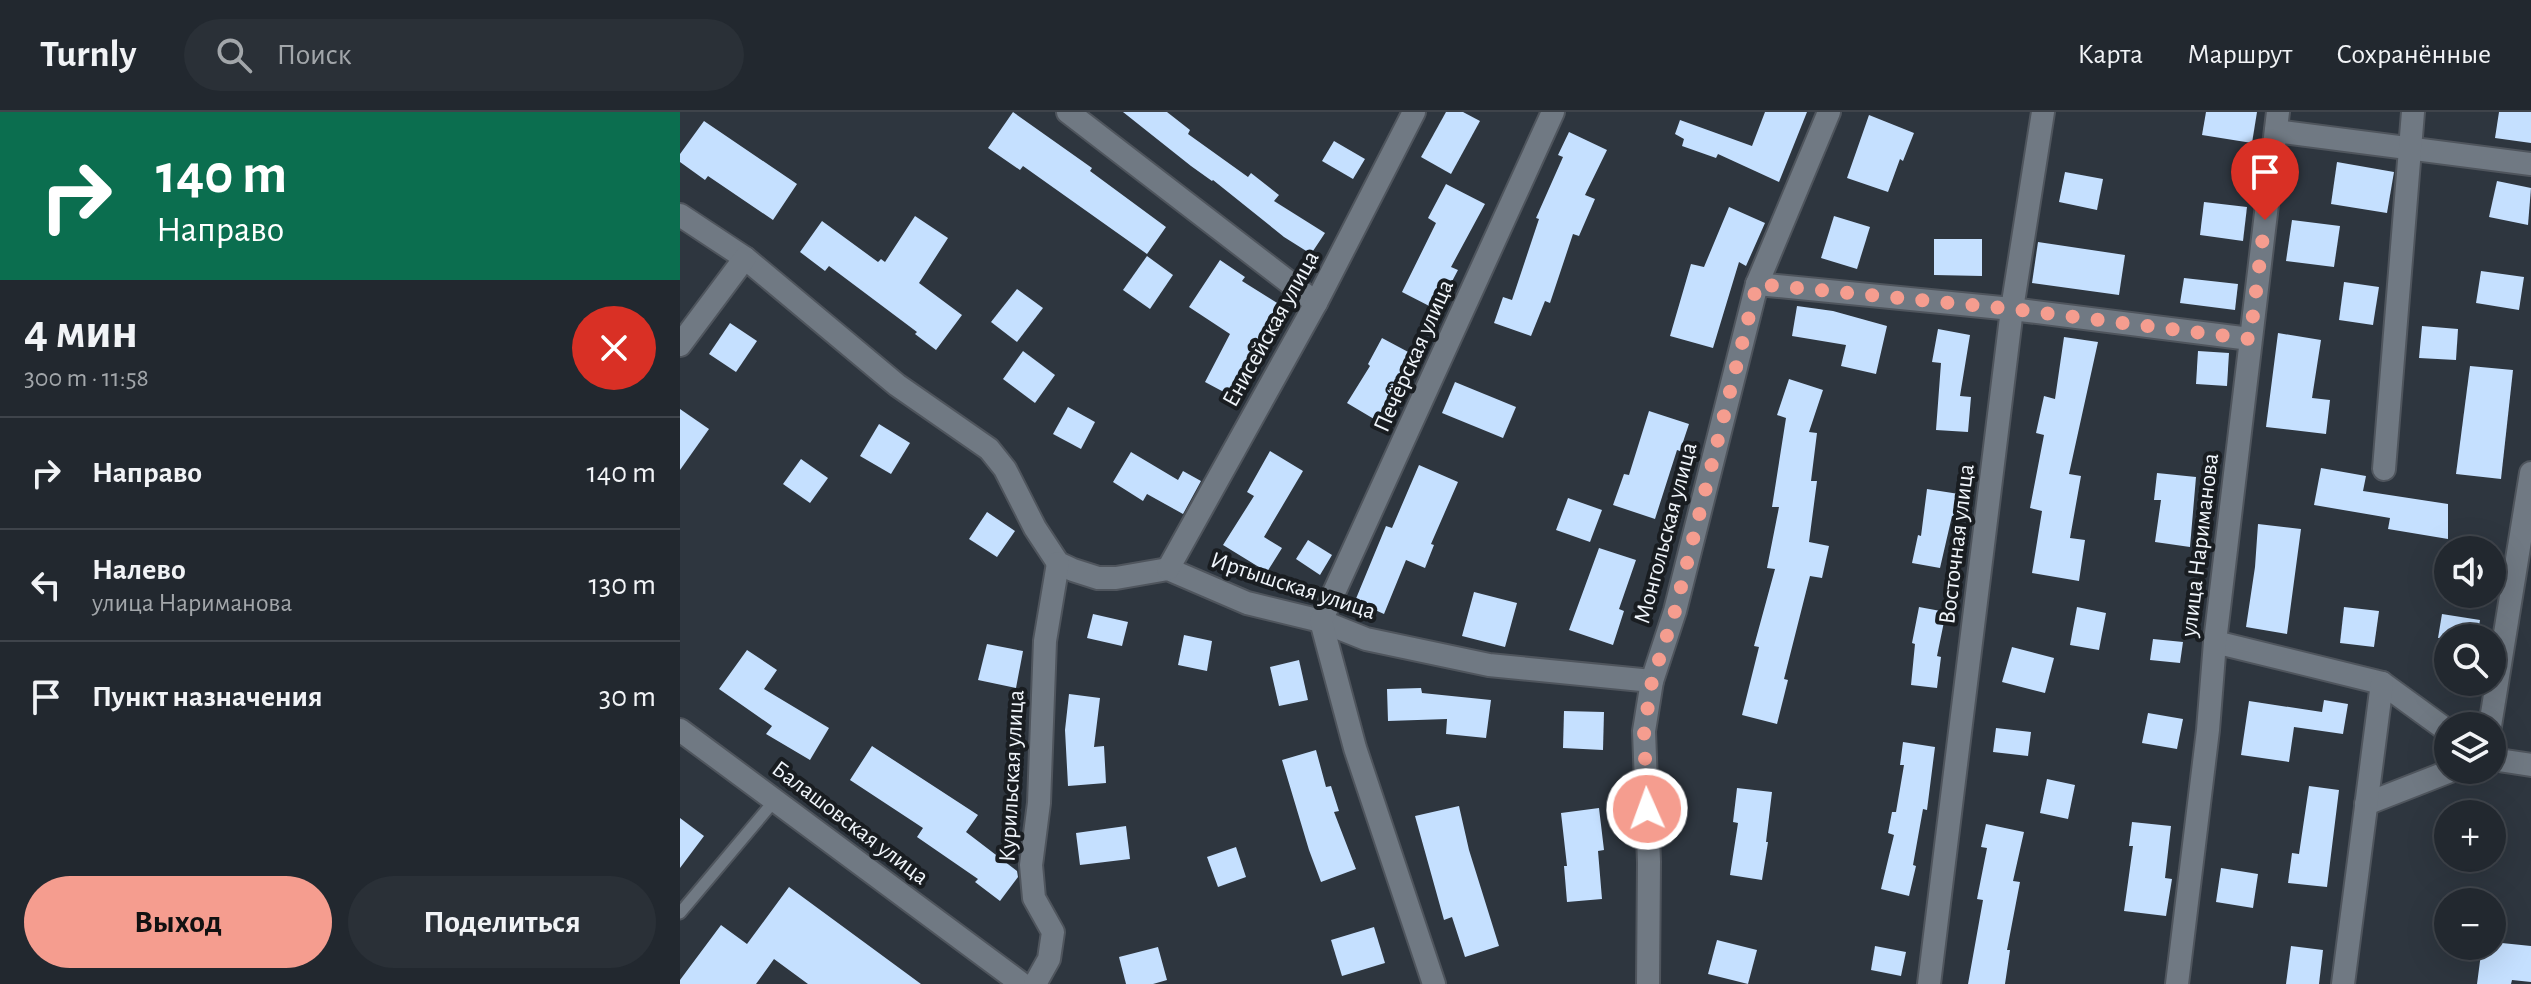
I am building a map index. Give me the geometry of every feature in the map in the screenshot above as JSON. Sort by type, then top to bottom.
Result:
[{"type":"street","points":[[1068,112],[1316,303]]},
{"type":"street","name":"Енисейская улица","points":[[1168,569],[1316,303],[1414,112]]},
{"type":"street","name":"Печёрская улица","points":[[1321,621],[1553,112]]},
{"type":"street","name":"Монгольская улица","points":[[1648,984],[1649,862],[1644,731],[1652,681],[1675,611],[1757,284],[1829,112]]},
{"type":"street","name":"Восточная улица","points":[[1929,984],[2012,309],[2043,112]]},
{"type":"street","points":[[2384,469],[2413,112]]},
{"type":"street","points":[[2277,121],[2411,148],[2531,164]]},
{"type":"street","name":"улица Нариманова","points":[[2177,984],[2277,121]]},
{"type":"street","points":[[680,215],[745,258],[897,385],[989,449],[1005,469],[1035,528],[1058,563],[1098,578],[1168,569]]},
{"type":"street","points":[[680,345],[745,258]]},
{"type":"street","points":[[1757,284],[2012,309],[2250,339]]},
{"type":"street","points":[[2492,712],[2531,473]]},
{"type":"street","name":"Курильская улица","points":[[1035,984],[1049,959],[1053,932],[1034,898],[1031,865],[1039,803],[1045,641],[1058,563]]},
{"type":"street","name":"Иртышская улица","points":[[1168,569],[1247,603],[1321,621],[1366,639],[1489,665],[1652,681]]},
{"type":"street","points":[[1321,621],[1355,748],[1434,984]]},
{"type":"street","points":[[2215,642],[2382,683],[2434,721]]},
{"type":"street","points":[[2343,984],[2382,683]]},
{"type":"street","name":"Балашовская улица","points":[[680,730],[988,957],[1013,981]]},
{"type":"street","points":[[2506,761],[2531,765]]},
{"type":"street","points":[[2366,804],[2434,777]]},
{"type":"lane","points":[[680,913],[775,799]]},
{"type":"building","points":[[1013,112],[1092,168],[1090,171],[1166,227],[1147,254],[1023,166],[1020,170],[988,148]]},
{"type":"building","points":[[1123,112],[1167,112],[1190,130],[1188,134],[1248,177],[1251,173],[1279,195],[1274,201],[1325,233],[1311,254],[1284,237]]},
{"type":"building","points":[[1446,112],[1463,112],[1480,121],[1451,174],[1421,157]]},
{"type":"building","points":[[1765,112],[1807,112],[1779,182],[1718,154],[1716,158],[1682,146],[1684,139],[1675,134],[1680,120],[1752,146]]},
{"type":"building","points":[[2206,112],[2257,112],[2252,143],[2202,135]]},
{"type":"building","points":[[2499,112],[2531,112],[2531,143],[2495,138]]},
{"type":"building","points":[[1869,115],[1914,133],[1888,192],[1847,178]]},
{"type":"building","points":[[704,121],[797,184],[773,220],[708,176],[705,180],[680,162],[680,154]]},
{"type":"building","points":[[1569,132],[1607,150],[1585,195],[1595,199],[1579,236],[1573,234],[1550,303],[1545,301],[1531,336],[1494,323],[1503,297],[1512,300],[1539,219],[1536,218],[1563,157],[1558,155]]},
{"type":"building","points":[[1334,141],[1365,159],[1353,179],[1322,161]]},
{"type":"building","points":[[2337,162],[2394,172],[2387,213],[2331,204]]},
{"type":"building","points":[[2065,172],[2103,179],[2097,210],[2059,202]]},
{"type":"building","points":[[2497,181],[2531,188],[2528,225],[2489,217]]},
{"type":"building","points":[[1446,184],[1485,204],[1451,267],[1458,270],[1437,310],[1402,292],[1436,223],[1428,218]]},
{"type":"building","points":[[2204,202],[2247,207],[2243,241],[2200,235]]},
{"type":"building","points":[[1729,207],[1765,223],[1746,266],[1739,262],[1713,348],[1670,336],[1691,264],[1704,267]]},
{"type":"building","points":[[915,216],[948,238],[919,283],[962,315],[936,350],[915,334],[917,332],[829,266],[825,271],[800,252],[822,221],[878,262],[881,259],[885,262]]},
{"type":"building","points":[[1834,216],[1870,227],[1857,269],[1821,258]]},
{"type":"building","points":[[2292,220],[2340,226],[2334,267],[2286,261]]},
{"type":"building","points":[[1934,239],[1982,239],[1982,276],[1934,275]]},
{"type":"building","points":[[2038,242],[2125,255],[2119,295],[2032,283]]},
{"type":"building","points":[[1147,256],[1173,275],[1150,309],[1123,290]]},
{"type":"building","points":[[1220,260],[1245,277],[1242,281],[1290,311],[1270,344],[1265,341],[1235,398],[1205,382],[1230,334],[1189,307]]},
{"type":"building","points":[[2481,271],[2524,277],[2519,310],[2476,303]]},
{"type":"building","points":[[2184,278],[2238,284],[2235,310],[2180,303]]},
{"type":"building","points":[[2344,282],[2379,287],[2373,325],[2339,320]]},
{"type":"building","points":[[1017,289],[1043,308],[1017,342],[991,322]]},
{"type":"building","points":[[1797,306],[1833,311],[1887,326],[1876,374],[1841,366],[1846,345],[1792,336]]},
{"type":"building","points":[[730,323],[757,341],[736,372],[709,354]]},
{"type":"building","points":[[2422,326],[2458,329],[2456,360],[2419,358]]},
{"type":"building","points":[[1938,329],[1970,335],[1960,396],[1971,397],[1968,432],[1936,430],[1941,363],[1932,362]]},
{"type":"building","points":[[2278,333],[2321,340],[2312,398],[2330,400],[2326,434],[2266,427]]},
{"type":"building","points":[[2064,337],[2098,342],[2069,474],[2081,476],[2070,538],[2085,540],[2079,581],[2032,573],[2042,511],[2030,508],[2044,435],[2036,433],[2044,396],[2055,399]]},
{"type":"building","points":[[1382,338],[1412,354],[1395,387],[1398,389],[1379,422],[1347,403],[1370,366],[1368,364]]},
{"type":"building","points":[[1023,351],[1055,375],[1035,403],[1003,379]]},
{"type":"building","points":[[2198,351],[2229,353],[2227,386],[2196,384]]},
{"type":"building","points":[[2470,366],[2513,370],[2501,479],[2456,474]]},
{"type":"building","points":[[1789,379],[1823,390],[1809,432],[1817,433],[1811,481],[1817,481],[1809,542],[1829,546],[1822,578],[1810,576],[1784,679],[1788,680],[1777,724],[1742,715],[1759,647],[1754,646],[1775,569],[1767,568],[1779,507],[1772,507],[1786,418],[1777,415]]},
{"type":"building","points":[[1455,382],[1516,407],[1503,438],[1442,413]]},
{"type":"building","points":[[1068,407],[1095,422],[1081,449],[1053,434]]},
{"type":"building","points":[[680,409],[709,429],[680,470]]},
{"type":"building","points":[[1649,411],[1689,424],[1680,451],[1677,450],[1655,519],[1613,505],[1624,474],[1629,475]]},
{"type":"building","points":[[879,424],[910,443],[891,474],[860,456]]},
{"type":"building","points":[[1270,451],[1303,471],[1264,537],[1282,548],[1267,572],[1223,545],[1254,496],[1247,492]]},
{"type":"building","points":[[1131,452],[1178,480],[1183,471],[1201,481],[1183,514],[1147,494],[1143,501],[1113,482]]},
{"type":"building","points":[[801,459],[828,478],[810,503],[783,484]]},
{"type":"building","points":[[1419,465],[1458,482],[1431,544],[1434,545],[1425,568],[1406,560],[1384,614],[1355,601],[1386,526],[1392,528]]},
{"type":"building","points":[[2321,468],[2366,476],[2363,491],[2448,504],[2448,536],[2388,529],[2390,518],[2314,505]]},
{"type":"building","points":[[2157,473],[2196,477],[2190,547],[2155,542],[2161,500],[2154,500]]},
{"type":"building","points":[[1927,489],[1959,494],[1956,517],[1952,516],[1940,568],[1912,563],[1918,535],[1921,536]]},
{"type":"building","points":[[1568,498],[1602,510],[1590,542],[1556,530]]},
{"type":"building","points":[[987,512],[1015,531],[997,557],[969,539]]},
{"type":"building","points":[[2258,524],[2301,529],[2287,634],[2246,627]]},
{"type":"building","points":[[1308,540],[1332,555],[1320,575],[1296,559]]},
{"type":"building","points":[[1599,548],[1636,560],[1619,609],[1624,611],[1613,645],[1569,630]]},
{"type":"building","points":[[1474,592],[1517,603],[1505,647],[1462,636]]},
{"type":"building","points":[[1919,607],[1946,612],[1937,656],[1941,657],[1937,688],[1911,685],[1915,644],[1912,643]]},
{"type":"building","points":[[2077,607],[2106,613],[2099,650],[2070,645]]},
{"type":"building","points":[[2344,607],[2379,611],[2374,647],[2340,643]]},
{"type":"building","points":[[1093,614],[1128,622],[1122,646],[1087,638]]},
{"type":"building","points":[[2442,614],[2480,620],[2479,624],[2440,624]]},
{"type":"building","points":[[1184,635],[1212,641],[1207,671],[1178,665]]},
{"type":"building","points":[[2153,639],[2183,642],[2180,663],[2150,660]]},
{"type":"building","points":[[987,644],[1023,651],[1016,688],[978,680]]},
{"type":"building","points":[[2012,647],[2054,658],[2045,693],[2002,682]]},
{"type":"building","points":[[747,650],[777,670],[764,689],[829,728],[810,760],[766,734],[772,726],[719,689]]},
{"type":"building","points":[[1299,660],[1308,700],[1279,706],[1270,667]]},
{"type":"building","points":[[1421,688],[1422,693],[1491,700],[1486,738],[1446,734],[1447,719],[1388,721],[1387,689]]},
{"type":"building","points":[[1069,694],[1100,698],[1094,747],[1104,746],[1106,783],[1068,786],[1065,730]]},
{"type":"building","points":[[2324,700],[2348,704],[2343,734],[2294,727],[2289,762],[2241,755],[2249,701],[2322,712]]},
{"type":"building","points":[[1564,711],[1604,712],[1603,750],[1563,748]]},
{"type":"building","points":[[2148,713],[2183,719],[2177,749],[2142,743]]},
{"type":"building","points":[[1996,728],[2031,732],[2028,756],[1993,752]]},
{"type":"building","points":[[1903,742],[1935,747],[1927,810],[1923,809],[1909,896],[1881,889],[1894,835],[1888,833],[1892,812],[1896,812],[1904,765],[1900,765]]},
{"type":"building","points":[[872,746],[978,815],[966,832],[1017,871],[1018,877],[1000,901],[975,882],[978,879],[917,837],[923,828],[850,780]]},
{"type":"building","points":[[1316,750],[1326,787],[1331,786],[1339,811],[1334,812],[1356,869],[1321,882],[1282,760]]},
{"type":"building","points":[[2047,779],[2075,785],[2068,819],[2040,813]]},
{"type":"building","points":[[2309,786],[2339,790],[2327,887],[2288,883],[2292,853],[2299,854]]},
{"type":"building","points":[[1737,788],[1772,792],[1762,880],[1730,875],[1738,823],[1733,822]]},
{"type":"building","points":[[1459,806],[1469,850],[1499,946],[1465,957],[1452,917],[1444,920],[1415,816]]},
{"type":"building","points":[[1599,808],[1604,850],[1598,851],[1602,899],[1567,902],[1564,866],[1567,866],[1561,813]]},
{"type":"building","points":[[680,818],[704,836],[680,868]]},
{"type":"building","points":[[2132,822],[2171,826],[2165,878],[2172,879],[2166,916],[2124,911],[2133,846],[2129,846]]},
{"type":"building","points":[[1986,824],[2024,832],[2013,881],[2020,882],[2007,950],[2010,950],[2005,984],[1968,984],[1983,900],[1977,899],[1987,848],[1981,847]]},
{"type":"building","points":[[1126,826],[1130,859],[1080,865],[1076,833]]},
{"type":"building","points":[[1236,847],[1246,877],[1218,887],[1207,857]]},
{"type":"building","points":[[2221,868],[2258,874],[2253,908],[2216,902]]},
{"type":"building","points":[[789,887],[921,984],[808,984],[774,959],[756,984],[680,984],[721,925],[747,944]]},
{"type":"building","points":[[1374,927],[1385,963],[1342,976],[1331,940]]},
{"type":"building","points":[[1717,940],[1757,950],[1748,984],[1708,974]]},
{"type":"building","points":[[2506,943],[2531,946],[2531,982],[2512,980],[2511,984],[2477,984],[2480,960],[2506,960]]},
{"type":"building","points":[[1875,946],[1906,952],[1901,976],[1871,970]]},
{"type":"building","points":[[2291,946],[2323,950],[2319,984],[2286,984]]},
{"type":"building","points":[[1158,947],[1167,980],[1153,984],[1126,984],[1119,957]]},
{"type":"route","points":[[1647,809],[1644,731],[1652,681],[1675,611],[1757,284],[2012,309],[2250,339],[2265,220]]}]
